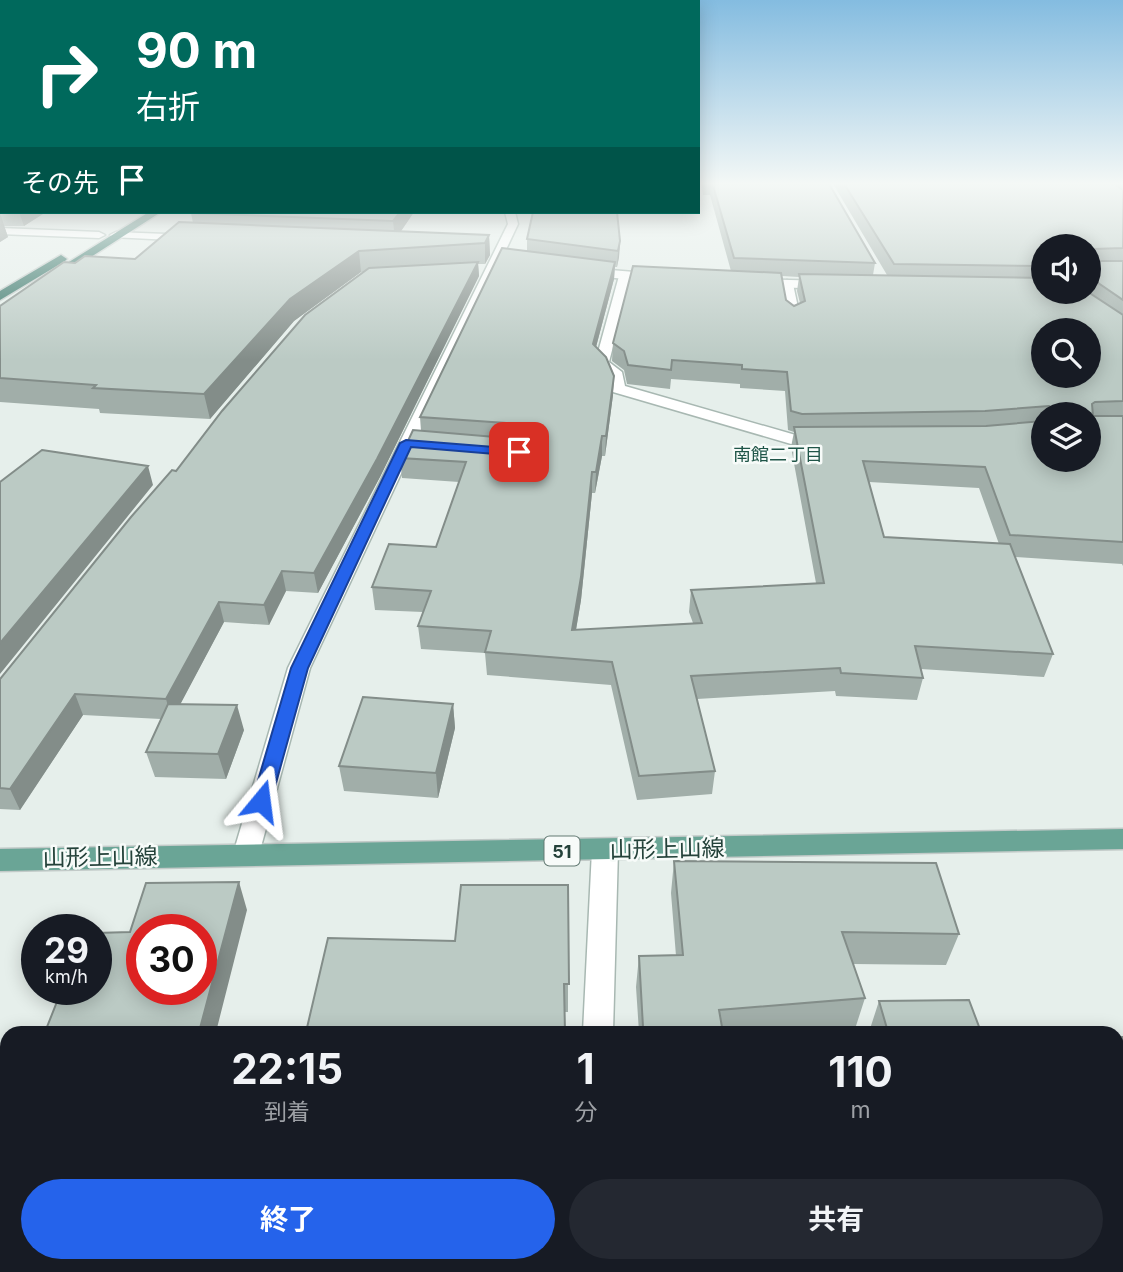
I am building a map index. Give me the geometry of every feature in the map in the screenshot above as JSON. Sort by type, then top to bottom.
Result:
[{"type":"highway","points":[[0,296],[89,241]]},
{"type":"highway","points":[[0,310],[106,241]]},
{"type":"main road","name":"山形上山線","points":[[0,860],[1123,839]]},
{"type":"street","points":[[246,854],[299,668],[503,241]]},
{"type":"street","points":[[574,270],[675,279]]},
{"type":"street","points":[[625,276],[602,363],[615,372],[618,389],[798,441],[837,441]]},
{"type":"street","points":[[737,282],[836,286]]},
{"type":"street","points":[[787,284],[793,317]]},
{"type":"street","points":[[406,443],[431,445]]},
{"type":"street","points":[[598,1026],[605,850]]},
{"type":"building","points":[[156,241],[486,241],[359,251],[290,299],[204,394],[93,388],[96,385],[0,378],[0,306],[64,262],[75,263],[85,256],[135,259]]},
{"type":"building","points":[[545,241],[620,241],[618,251]]},
{"type":"building","points":[[729,241],[862,241],[875,263],[734,258]]},
{"type":"building","points":[[880,241],[1031,241],[1031,266],[894,264]]},
{"type":"building","points":[[1101,241],[1123,241],[1123,248],[1101,249]]},
{"type":"building","points":[[502,248],[615,262],[593,344],[606,357],[614,376],[606,436],[602,436],[596,472],[592,472],[581,577],[572,630],[702,623],[691,590],[824,583],[794,427],[986,426],[1031,422],[1031,472],[1101,472],[1101,416],[1123,416],[1123,542],[1010,535],[985,467],[863,461],[884,537],[1010,544],[1053,654],[915,646],[923,678],[841,673],[840,668],[691,676],[715,771],[639,776],[612,662],[485,652],[491,631],[418,626],[431,591],[372,587],[389,544],[436,547],[466,462],[400,458],[413,430],[518,439],[529,433],[519,424],[420,417]]},
{"type":"building","points":[[1101,261],[1123,261],[1123,300],[1101,285]]},
{"type":"building","points":[[478,262],[377,459],[314,573],[282,571],[264,605],[219,602],[166,699],[75,694],[10,789],[0,788],[0,679],[131,517],[172,470],[176,471],[222,411],[305,315],[369,268]]},
{"type":"building","points":[[633,266],[781,273],[786,300],[794,306],[805,301],[799,274],[1031,278],[1031,304],[1101,304],[1101,301],[1123,315],[1123,401],[1031,402],[1031,407],[985,411],[802,414],[791,411],[787,372],[742,369],[742,365],[672,360],[671,370],[628,365],[624,351],[613,343]]},
{"type":"building","points":[[42,450],[148,466],[0,643],[0,482]]},
{"type":"building","points":[[363,697],[453,704],[436,773],[339,766]]},
{"type":"building","points":[[168,704],[237,705],[218,754],[146,752]]},
{"type":"building","points":[[674,861],[936,863],[959,934],[842,932],[865,998],[719,1010],[722,1026],[643,1026],[639,956],[683,955]]},
{"type":"building","points":[[239,882],[217,964],[217,914],[136,914],[146,883]]},
{"type":"building","points":[[461,885],[568,885],[569,984],[564,984],[565,1026],[307,1026],[328,938],[455,941]]},
{"type":"building","points":[[126,932],[126,1005],[206,1005],[201,1026],[47,1026],[56,1005],[112,1005],[112,933]]},
{"type":"building","points":[[969,1000],[979,1026],[886,1026],[879,1001]]},
{"type":"district","name":"南館二丁目","points":[[778,454]]},
{"type":"route","points":[[261,801],[299,668],[406,443],[519,452]]}]
